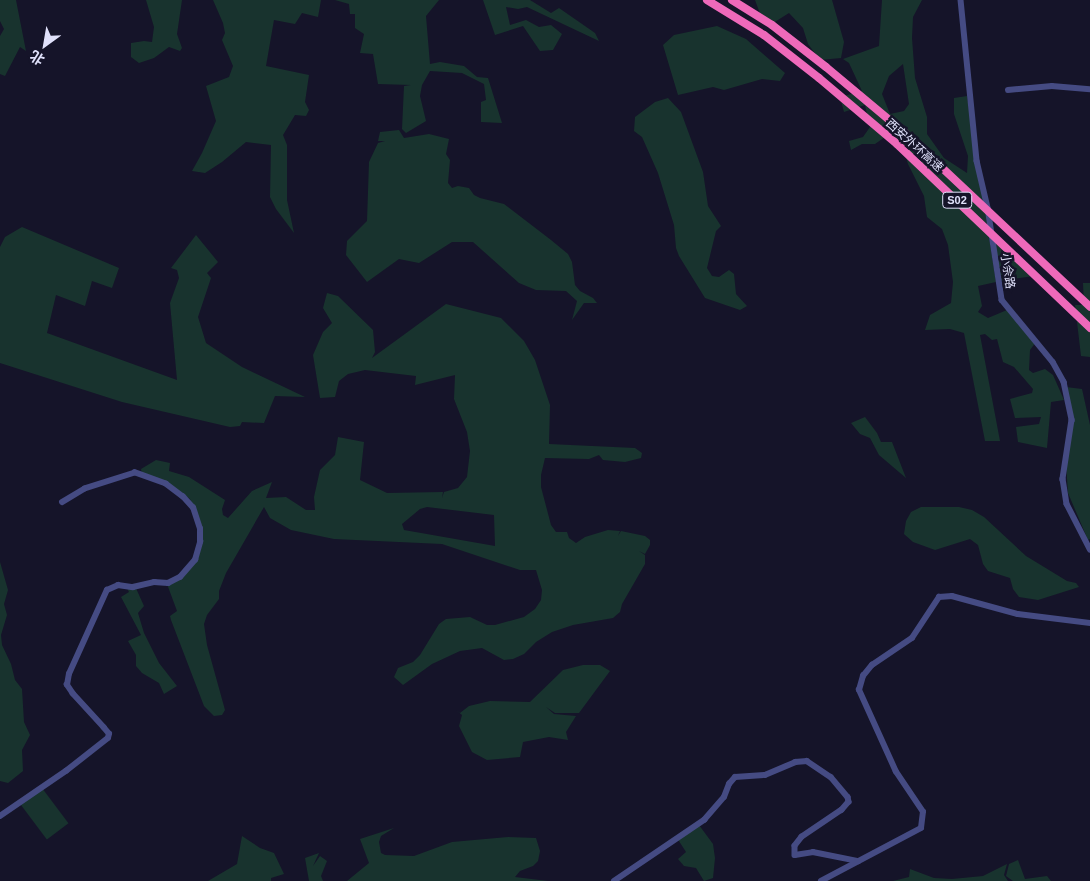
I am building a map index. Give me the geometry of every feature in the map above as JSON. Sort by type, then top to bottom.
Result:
[{"type":"highway","name":"西安外环高速","points":[[707,0],[764,35],[819,78],[897,144],[1090,328]]},
{"type":"highway","name":"西安外环高速","points":[[732,0],[772,25],[905,133],[1090,307]]},
{"type":"street","name":"小佘路","points":[[961,0],[977,161],[988,208],[1002,300],[1054,362],[1064,382],[1072,420],[1063,479],[1065,496],[1067,504],[1090,549]]},
{"type":"street","points":[[1008,90],[1052,86],[1090,89]]},
{"type":"street","points":[[0,816],[66,771],[108,738],[109,734],[67,685],[69,674],[107,590],[118,585],[133,587],[154,582],[168,583],[180,577],[195,560],[200,542],[200,529],[193,508],[183,497],[166,484],[135,473],[85,489],[63,502]]},
{"type":"street","points":[[821,881],[922,828],[923,812],[896,772],[859,690],[863,676],[872,665],[912,638],[939,597],[952,596],[1018,614],[1090,623]]},
{"type":"street","points":[[614,881],[704,820],[724,797],[729,784],[735,777],[765,775],[795,762],[807,761],[831,777],[848,797],[849,802],[842,810],[802,837],[795,846],[795,854],[813,852],[858,861]]},
{"type":"green space","points":[[0,0],[16,0],[26,51],[20,47],[5,76],[0,74],[0,36],[4,29],[0,21]]},
{"type":"green space","points":[[146,0],[182,0],[177,34],[182,48],[180,51],[169,47],[154,58],[139,63],[131,57],[131,43],[152,42],[154,27]]},
{"type":"green space","points":[[213,0],[321,0],[318,17],[302,13],[295,24],[274,20],[266,66],[309,75],[305,102],[309,110],[306,116],[295,115],[283,135],[287,145],[287,200],[294,233],[276,209],[270,197],[271,145],[246,142],[205,173],[192,171],[216,121],[206,86],[229,77],[233,66],[222,40],[225,33],[223,23]]},
{"type":"green space","points":[[335,0],[439,0],[426,16],[430,64],[440,62],[464,66],[477,77],[488,78],[502,123],[481,122],[481,102],[486,100],[484,84],[462,73],[430,71],[422,85],[420,96],[426,121],[406,133],[402,129],[404,86],[411,85],[378,84],[373,54],[360,53],[364,34],[355,28],[355,14],[350,14],[349,4]]},
{"type":"green space","points":[[483,0],[530,0],[551,13],[559,8],[595,33],[599,41],[527,7],[518,9],[506,7],[510,25],[526,20],[539,27],[551,25],[562,34],[553,50],[540,51],[523,26],[495,35]]},
{"type":"green space","points":[[755,0],[832,0],[844,42],[841,58],[820,60],[808,44],[803,28],[789,13],[770,25],[762,19]]},
{"type":"green space","points":[[882,0],[922,0],[913,17],[912,38],[915,78],[927,117],[927,134],[944,158],[967,173],[968,156],[954,114],[954,98],[967,96],[996,282],[978,286],[982,306],[978,312],[988,318],[1007,310],[1036,342],[1030,350],[1029,370],[1033,373],[1045,369],[1053,375],[1064,400],[1051,402],[1047,448],[1018,442],[1016,427],[1039,424],[1041,417],[1015,418],[1010,399],[1032,393],[1033,389],[1014,367],[1003,362],[997,339],[992,340],[985,334],[980,335],[1000,441],[985,441],[964,333],[950,329],[925,330],[930,315],[951,303],[953,282],[948,245],[942,229],[927,217],[924,196],[908,164],[901,141],[885,137],[875,144],[862,144],[851,150],[849,141],[863,137],[870,127],[865,105],[844,112],[840,97],[862,91],[849,63],[843,59],[879,46]],"holes":[[[903,64],[909,104],[904,111],[890,114],[882,94],[889,76]]]},
{"type":"green space","points":[[717,26],[746,39],[785,73],[780,81],[762,79],[724,90],[713,87],[678,95],[663,45],[674,35]]},
{"type":"green space","points":[[668,98],[681,112],[703,172],[708,206],[721,226],[716,231],[707,268],[712,276],[719,277],[729,270],[734,274],[736,294],[747,306],[740,310],[705,298],[679,256],[676,248],[674,225],[658,173],[642,137],[634,131],[635,117],[655,102]]},
{"type":"green space","points":[[399,130],[404,138],[429,134],[449,139],[446,154],[450,160],[448,183],[452,188],[458,186],[469,188],[474,195],[480,198],[504,204],[551,240],[568,254],[572,262],[575,285],[597,303],[584,303],[572,320],[577,301],[566,291],[536,290],[519,283],[473,242],[452,242],[419,263],[399,259],[367,282],[346,255],[347,241],[367,221],[369,162],[378,143],[385,141],[378,141],[380,132]]},
{"type":"green space","points":[[22,227],[119,268],[112,288],[92,281],[85,306],[56,295],[47,333],[177,380],[170,303],[179,278],[177,270],[171,268],[196,235],[218,262],[207,273],[211,278],[198,317],[206,343],[242,367],[305,397],[275,396],[264,423],[242,422],[240,426],[230,427],[122,402],[0,363],[0,247],[5,237]]},
{"type":"green space","points":[[995,241],[1034,276],[999,281]]},
{"type":"green space","points":[[1083,283],[1090,283],[1090,357],[1081,356],[1075,305],[1084,305]]},
{"type":"green space","points":[[327,293],[338,296],[373,330],[375,352],[372,358],[446,304],[501,318],[524,341],[535,360],[550,405],[549,444],[635,448],[642,453],[641,458],[625,462],[603,460],[599,455],[589,459],[545,458],[541,475],[541,487],[551,525],[556,532],[567,532],[569,538],[576,543],[585,537],[608,530],[620,531],[618,536],[621,531],[645,536],[650,540],[650,545],[645,554],[639,551],[645,555],[645,564],[622,604],[620,612],[613,618],[573,625],[552,632],[536,642],[524,654],[513,659],[504,660],[482,648],[460,651],[432,664],[403,685],[394,677],[398,668],[413,662],[420,655],[439,624],[446,619],[470,617],[487,625],[495,625],[524,617],[535,609],[541,600],[542,590],[536,570],[520,570],[442,544],[334,539],[291,530],[270,518],[264,507],[226,573],[219,591],[219,599],[207,615],[204,624],[207,645],[225,710],[222,715],[214,716],[204,706],[171,620],[170,616],[177,611],[167,584],[184,574],[197,558],[199,520],[190,499],[167,482],[142,474],[141,469],[156,460],[170,463],[169,471],[189,477],[225,500],[222,509],[223,515],[228,518],[252,491],[272,482],[266,498],[286,497],[306,510],[315,510],[314,497],[320,470],[335,455],[338,437],[364,442],[360,480],[387,493],[443,492],[442,498],[444,492],[458,488],[467,477],[470,451],[467,432],[454,399],[455,375],[415,385],[416,376],[365,370],[348,374],[339,381],[335,397],[320,398],[313,355],[323,332],[332,323],[323,308]],"holes":[[[427,507],[494,515],[495,546],[404,530],[402,524],[420,509]]]},
{"type":"green space","points":[[1066,387],[1082,389],[1090,425],[1090,539],[1088,540],[1068,493],[1066,464],[1071,424]]},
{"type":"green space","points":[[865,417],[881,442],[892,442],[906,478],[879,455],[870,438],[860,434],[851,423]]},
{"type":"green space","points":[[921,507],[959,507],[972,510],[984,517],[1026,556],[1067,581],[1076,583],[1079,587],[1038,600],[1019,597],[1013,589],[1010,578],[988,571],[983,564],[978,545],[970,539],[935,550],[913,542],[904,534],[906,521],[911,512]]},
{"type":"green space","points":[[0,562],[8,590],[4,604],[7,615],[1,635],[2,645],[11,664],[15,680],[22,689],[24,722],[30,735],[22,750],[23,771],[8,783],[0,781]]},
{"type":"green space","points":[[135,586],[144,606],[138,613],[144,633],[159,663],[177,686],[164,694],[159,683],[142,673],[136,666],[136,655],[128,641],[141,635],[121,597],[129,592],[127,588]]},
{"type":"green space","points":[[583,665],[600,665],[610,671],[579,713],[555,713],[546,707],[554,714],[576,716],[566,732],[568,740],[549,737],[523,742],[520,757],[487,760],[472,752],[459,726],[462,715],[456,710],[460,713],[469,706],[490,701],[530,702],[563,670]]},
{"type":"green space","points":[[42,788],[68,823],[47,839],[20,804]]},
{"type":"green space","points":[[699,825],[713,844],[715,858],[713,878],[704,881],[696,868],[684,866],[678,859],[686,852],[677,838]]},
{"type":"green space","points":[[394,828],[381,836],[379,842],[381,853],[385,855],[414,856],[452,842],[508,837],[536,838],[540,851],[538,861],[533,866],[520,871],[515,877],[548,881],[347,881],[369,863],[360,839]]},
{"type":"green space","points":[[242,836],[260,848],[274,853],[284,874],[271,878],[271,881],[208,881],[237,864]]},
{"type":"green space","points":[[319,853],[313,866],[320,856],[327,861],[321,876],[323,881],[309,881],[305,858]]},
{"type":"green space","points":[[1018,860],[1025,879],[1047,876],[1051,881],[1013,881],[1006,876],[1009,864]]},
{"type":"green space","points":[[1007,864],[1004,875],[1008,881],[893,881],[909,877],[910,869],[934,878],[952,879],[983,876]]}]
